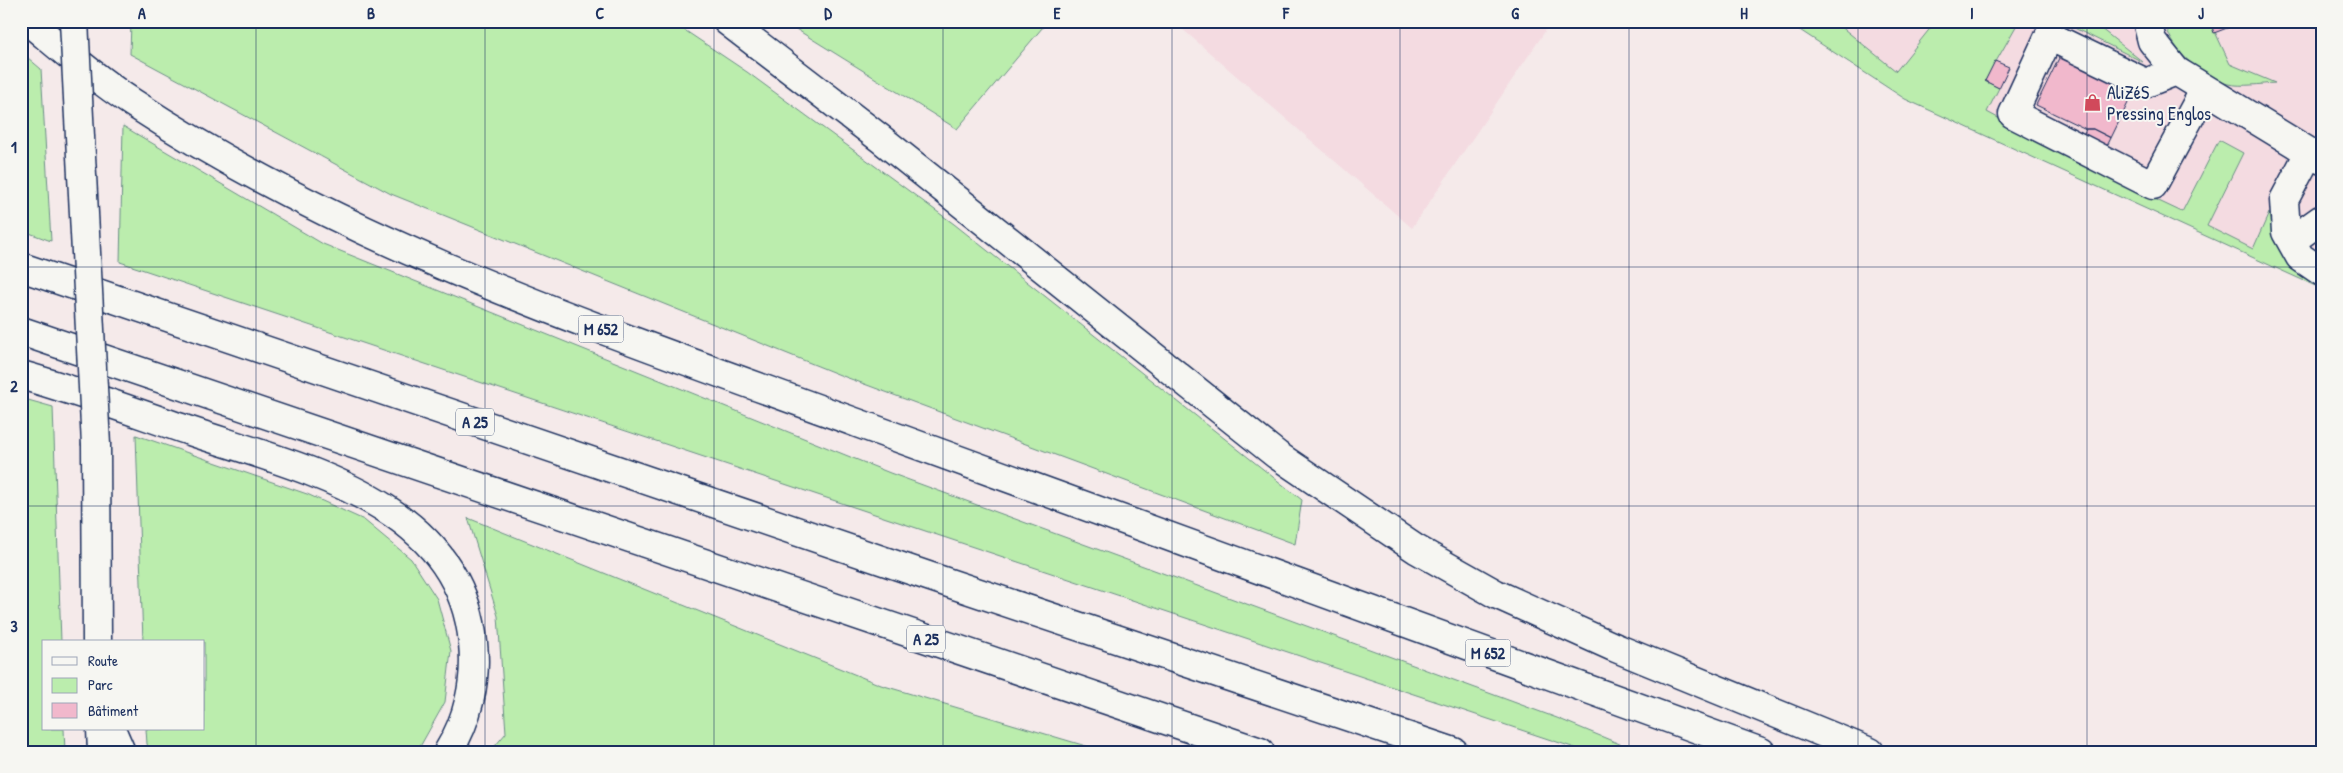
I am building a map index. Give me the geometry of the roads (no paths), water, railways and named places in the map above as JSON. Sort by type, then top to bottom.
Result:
[{"type":"main road","name":"M 652","points":[[28,21],[129,100],[179,132],[258,177],[342,220],[428,259],[596,327],[1761,752]]},
{"type":"main road","points":[[74,21],[96,445],[98,640]]},
{"type":"main road","points":[[727,21],[881,139],[1277,454],[1416,548],[1496,594],[1616,648],[1870,752]]},
{"type":"main road","points":[[2147,21],[2152,40],[2176,71],[2315,156],[2284,200],[2286,232],[2300,257],[2322,272]]},
{"type":"main road","points":[[2176,71],[2146,83],[2049,36],[2013,114],[2153,185],[2205,89]]},
{"type":"main road","points":[[2291,241],[2322,220]]},
{"type":"main road","name":"A 25","points":[[21,267],[947,583],[1454,752]]},
{"type":"main road","name":"A 25","points":[[21,331],[1260,752]]},
{"type":"main road","points":[[21,375],[312,472],[366,496],[404,520],[419,534],[443,563],[462,597],[472,633],[474,656],[472,690],[462,724],[448,752]]},
{"type":"main road","points":[[101,730],[102,752]]},
{"type":"main road","points":[[110,730],[121,752]]},
{"type":"place","name":"AliZéS Pressing Englos","points":[[2093,102]]}]
